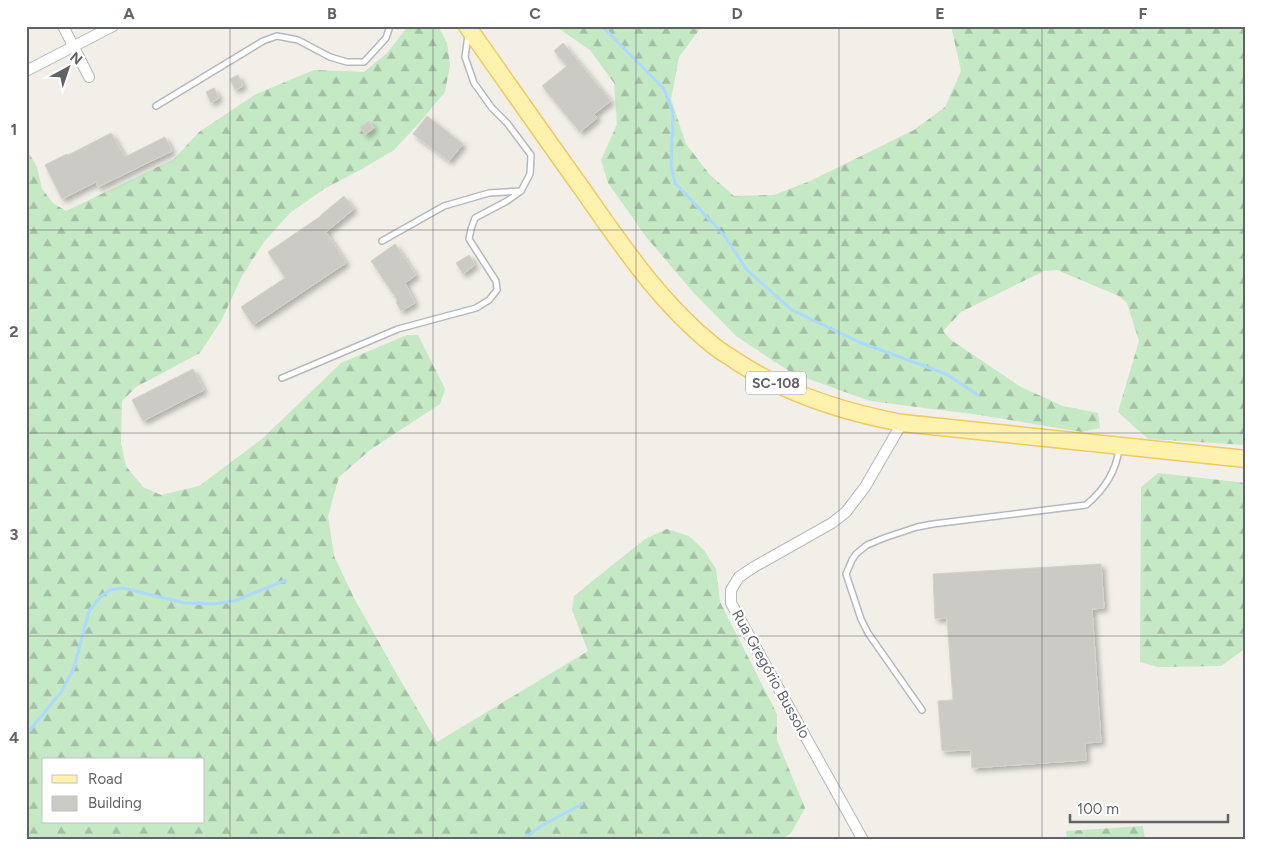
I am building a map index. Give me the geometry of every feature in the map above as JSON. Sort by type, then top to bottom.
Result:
[{"type":"main road","name":"SC-108","points":[[468,27],[607,225],[644,274],[675,311],[715,347],[751,370],[791,391],[836,407],[902,423],[1246,459]]},
{"type":"street","points":[[63,26],[89,77]]},
{"type":"street","points":[[26,71],[113,26]]},
{"type":"street","name":"Rua Gregório Bussolo","points":[[863,840],[732,602],[731,590],[739,576],[832,523],[846,512],[865,487],[902,423]]},
{"type":"lane","points":[[156,106],[263,41],[277,36],[298,40],[330,57],[347,62],[364,62],[386,38],[390,26]]},
{"type":"lane","points":[[282,378],[398,329],[476,308],[489,300],[497,290],[496,281],[469,239],[471,229],[475,218],[507,201],[521,191],[530,174],[531,155],[474,83],[465,57],[468,27]]},
{"type":"lane","points":[[382,241],[444,206],[489,193],[521,191]]},
{"type":"lane","points":[[922,710],[861,619],[846,574],[856,554],[884,538],[925,525],[1086,505],[1108,482],[1116,465],[1119,446]]},
{"type":"green space","points":[[408,26],[438,26],[447,43],[450,65],[445,92],[420,122],[394,150],[324,189],[290,213],[264,242],[242,276],[222,319],[200,353],[136,387],[122,401],[121,443],[126,466],[143,487],[161,495],[199,486],[262,439],[341,363],[407,335],[418,335],[445,389],[440,404],[370,450],[339,477],[328,516],[334,556],[354,598],[437,742],[588,651],[572,610],[574,596],[645,539],[667,529],[689,536],[704,550],[716,569],[720,602],[777,714],[777,740],[805,808],[791,833],[781,840],[26,840],[26,148],[37,167],[42,189],[53,203],[66,211],[174,159],[199,132],[256,94],[314,70],[364,72],[387,53]]},
{"type":"green space","points":[[546,26],[702,26],[679,57],[671,99],[686,144],[710,175],[734,196],[774,195],[810,181],[914,130],[945,107],[961,71],[951,26],[1246,26],[1246,445],[1148,439],[1118,412],[1139,341],[1127,303],[1119,296],[1057,270],[1044,271],[961,312],[943,331],[951,340],[1021,387],[1063,406],[1098,413],[1100,428],[1082,432],[980,415],[870,401],[792,373],[736,336],[693,292],[647,238],[608,183],[601,160],[617,124],[614,83],[590,50],[558,28]]},
{"type":"green space","points":[[1158,473],[1246,483],[1246,648],[1221,666],[1158,667],[1140,662],[1141,487]]},
{"type":"green space","points":[[1143,826],[1145,840],[1067,840],[1066,831]]},
{"type":"building","points":[[563,43],[611,101],[594,114],[597,118],[580,132],[542,86],[567,66],[554,51]]},
{"type":"building","points":[[238,75],[243,86],[235,90],[230,79]]},
{"type":"building","points":[[214,88],[219,98],[211,103],[206,92]]},
{"type":"building","points":[[427,116],[463,144],[449,161],[413,134]]},
{"type":"building","points":[[369,121],[374,128],[365,135],[360,127]]},
{"type":"building","points":[[111,133],[125,157],[165,137],[172,151],[98,187],[96,182],[62,199],[45,165]]},
{"type":"building","points":[[344,196],[354,209],[326,232],[346,263],[253,325],[241,307],[285,278],[268,252],[321,216]]},
{"type":"building","points":[[395,244],[416,275],[405,283],[415,303],[401,311],[396,302],[398,301],[371,261]]},
{"type":"building","points":[[469,255],[475,265],[463,274],[456,263]]},
{"type":"building","points":[[193,369],[204,390],[143,421],[132,400]]},
{"type":"building","points":[[1101,564],[1104,608],[1092,609],[1101,742],[1085,743],[1086,760],[972,768],[971,750],[942,751],[938,701],[953,700],[947,618],[935,619],[933,574]]},
{"type":"waterway","points":[[602,26],[664,89],[673,113],[671,166],[675,183],[724,235],[747,270],[792,310],[859,342],[946,374],[978,395]]},
{"type":"waterway","points":[[26,735],[61,692],[74,668],[89,611],[100,597],[110,590],[123,588],[185,603],[215,604],[237,600],[286,580]]},
{"type":"waterway","points":[[522,840],[541,826],[582,804]]}]
